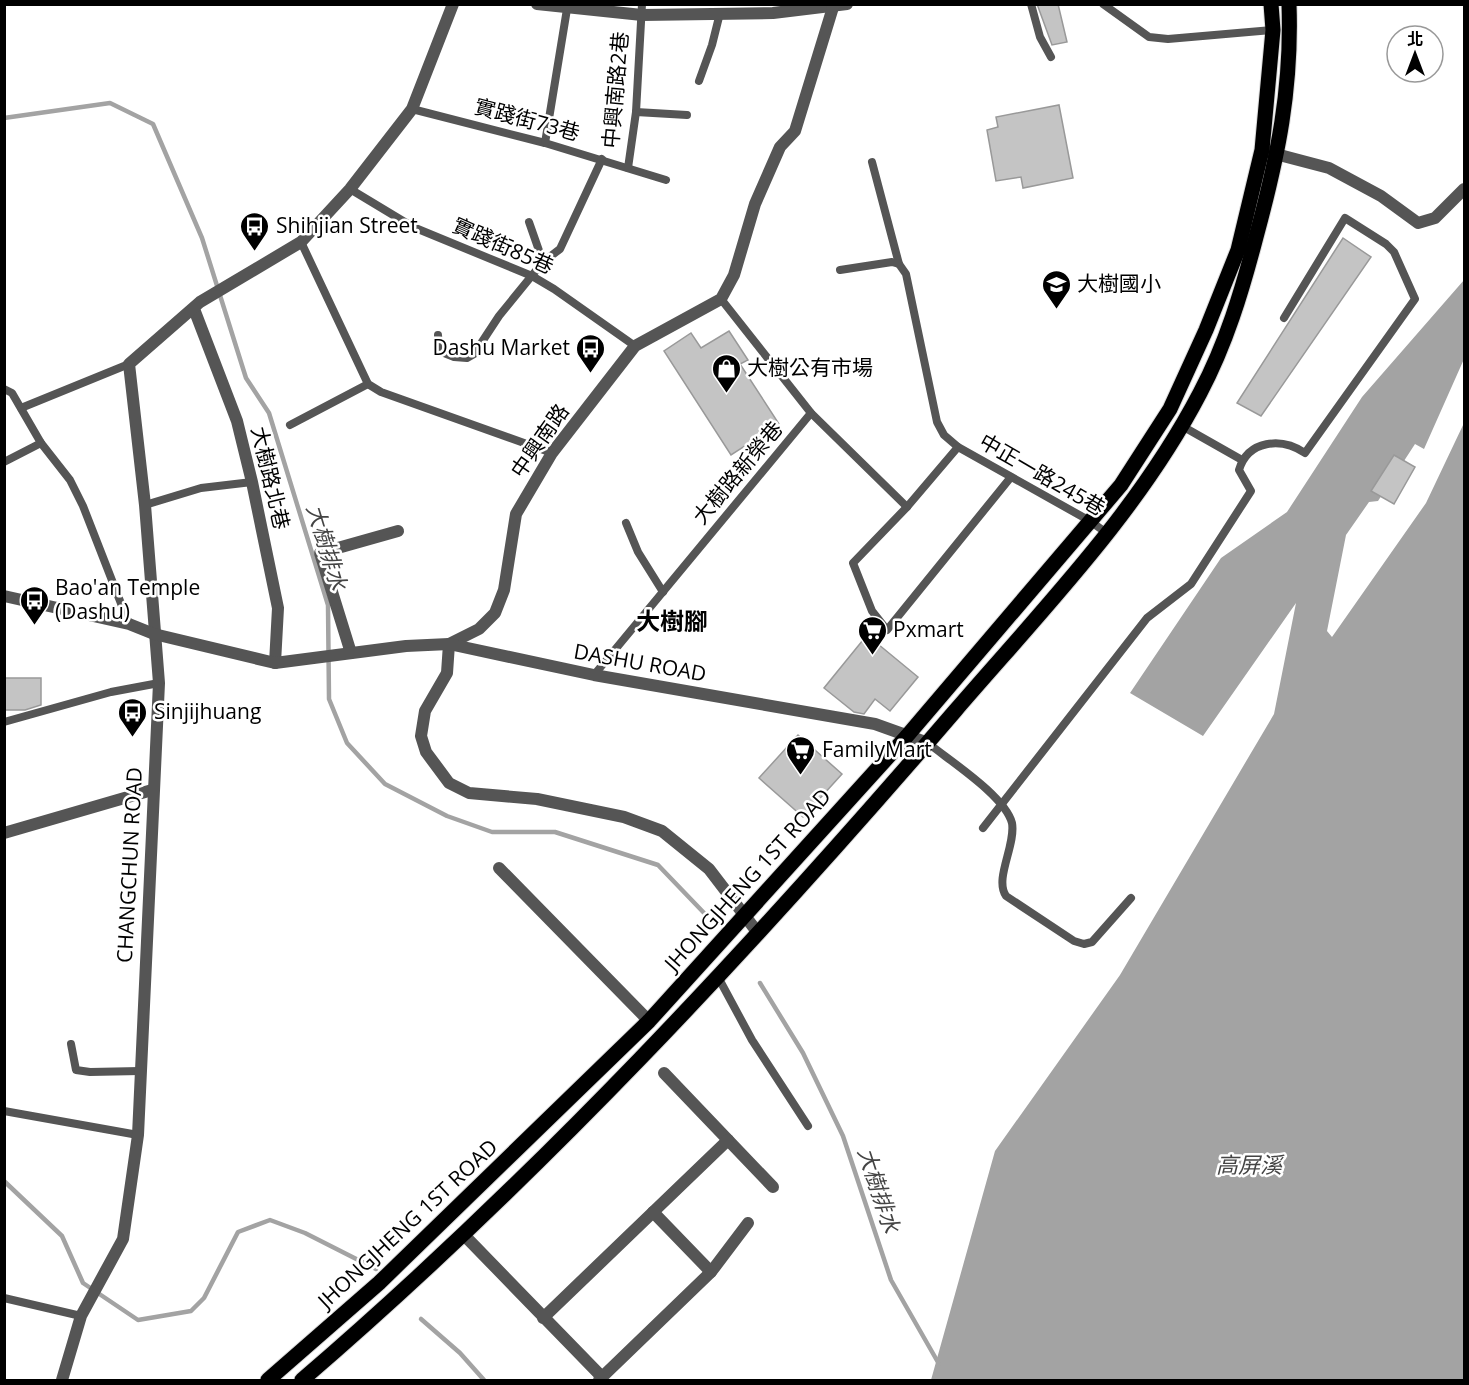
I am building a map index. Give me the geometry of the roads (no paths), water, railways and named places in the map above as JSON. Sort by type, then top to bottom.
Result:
[{"type":"main road","name":"JHONGJHENG 1ST ROAD","points":[[268,1380],[379,1283],[649,1021],[907,736],[1121,485],[1170,409],[1206,330],[1238,250],[1262,150],[1273,30],[1271,4]]},
{"type":"main road","name":"JHONGJHENG 1ST ROAD","points":[[302,1380],[393,1302],[640,1059],[758,933],[928,743],[1108,534],[1182,426],[1202,390],[1237,307],[1278,155],[1289,69],[1288,4]]},
{"type":"street","points":[[129,364],[197,305],[301,242],[350,189],[412,109],[453,4]]},
{"type":"street","name":"中興南路2巷","points":[[537,4],[567,9],[720,13],[773,13],[847,4]]},
{"type":"street","points":[[721,299],[734,275],[755,204],[780,147],[795,130],[834,6]]},
{"type":"street","points":[[1262,150],[1329,168],[1381,196],[1418,223],[1436,218],[1464,189]]},
{"type":"street","name":"中興南路","points":[[449,644],[479,629],[495,613],[504,591],[516,514],[552,453],[635,346],[721,299]]},
{"type":"street","name":"大樹路北巷","points":[[197,305],[237,421],[252,482],[278,608],[275,663]]},
{"type":"street","name":"CHANGCHUN ROAD","points":[[81,1316],[123,1239],[138,1135],[152,790],[159,683],[145,506],[129,364]]},
{"type":"street","points":[[347,653],[320,553],[398,531]]},
{"type":"street","points":[[4,596],[129,624],[154,634],[275,663]]},
{"type":"street","points":[[449,644],[447,673],[425,711],[421,736],[426,752],[449,783],[469,793],[537,799],[624,817],[662,831],[709,869],[758,933]]},
{"type":"street","name":"DASHU ROAD","points":[[275,663],[290,663],[406,646],[449,644],[594,675],[875,724],[928,743]]},
{"type":"street","points":[[4,833],[152,790]]},
{"type":"street","points":[[499,868],[649,1021]]},
{"type":"street","points":[[664,1073],[773,1187]]},
{"type":"street","points":[[543,1318],[728,1140]]},
{"type":"street","points":[[653,1212],[711,1272]]},
{"type":"street","points":[[463,1234],[600,1379],[711,1272],[748,1223]]},
{"type":"street","points":[[62,1380],[81,1316]]},
{"type":"lane","points":[[1030,4],[1040,37],[1051,57]]},
{"type":"lane","points":[[1103,4],[1149,38],[1168,39],[1273,30]]},
{"type":"lane","points":[[545,143],[567,9]]},
{"type":"lane","name":"中興南路2巷","points":[[628,168],[636,112],[642,10]]},
{"type":"lane","points":[[699,81],[720,13]]},
{"type":"lane","name":"實踐街73巷","points":[[412,109],[545,143],[666,180]]},
{"type":"lane","points":[[636,112],[687,115]]},
{"type":"lane","name":"中興南路2巷","points":[[438,334],[439,351],[454,357],[467,357],[474,354],[499,316],[543,262],[560,249],[602,159]]},
{"type":"lane","name":"中正一路245巷","points":[[872,162],[899,264],[906,274],[937,422],[944,435],[958,447],[1090,520],[1108,534]]},
{"type":"lane","name":"實踐街85巷","points":[[350,189],[413,227],[532,276],[635,346]]},
{"type":"lane","points":[[983,828],[1004,805],[1147,618],[1191,584],[1251,491],[1239,470],[1242,460],[1250,451],[1272,442],[1284,442],[1305,453],[1414,299],[1394,252],[1386,244],[1345,218],[1284,318]]},
{"type":"lane","points":[[529,222],[543,262]]},
{"type":"lane","points":[[301,242],[368,384],[381,392],[552,453]]},
{"type":"lane","points":[[840,270],[892,262],[899,264]]},
{"type":"lane","points":[[721,299],[811,413],[907,507]]},
{"type":"lane","points":[[21,408],[129,364]]},
{"type":"lane","points":[[290,425],[368,384]]},
{"type":"lane","points":[[4,389],[12,393],[41,443],[70,480],[83,506],[129,624]]},
{"type":"lane","name":"大樹路新榮巷","points":[[594,675],[811,413]]},
{"type":"lane","points":[[1182,426],[1242,460]]},
{"type":"lane","points":[[4,462],[41,443]]},
{"type":"lane","points":[[958,447],[907,507],[853,563],[872,611],[887,630],[1011,477]]},
{"type":"lane","points":[[145,506],[201,488],[252,482]]},
{"type":"lane","points":[[626,523],[638,552],[663,592]]},
{"type":"lane","points":[[4,722],[111,692],[159,683]]},
{"type":"lane","points":[[928,743],[1004,805],[1012,824],[1010,848],[1002,884],[1006,896],[1074,941],[1084,944],[1092,942],[1131,898]]},
{"type":"lane","points":[[717,976],[752,1040],[808,1126]]},
{"type":"lane","points":[[71,1044],[76,1070],[140,1071]]},
{"type":"lane","points":[[4,1111],[138,1135]]},
{"type":"lane","points":[[4,1298],[81,1316]]},
{"type":"water","name":"高屏溪","points":[[1464,280],[1464,359],[1424,449],[1415,444],[1378,501],[1369,502],[1346,535],[1327,631],[1332,637],[1426,503],[1464,423],[1464,1380],[931,1380],[995,1151],[1120,975],[1274,714],[1296,603],[1203,736],[1130,693],[1221,558],[1287,512],[1362,397]]},
{"type":"waterway","name":"大樹排水","points":[[4,118],[110,103],[153,124],[202,238],[246,378],[269,413],[328,605],[329,699],[347,743],[385,784],[447,816],[492,832],[555,832],[658,865],[706,915]]},
{"type":"waterway","name":"大樹排水","points":[[760,983],[803,1053],[843,1136],[891,1280],[939,1364]]},
{"type":"waterway","points":[[4,1181],[62,1236],[83,1283],[138,1320],[191,1311],[204,1298],[238,1232],[270,1220],[305,1233],[376,1269]]},
{"type":"waterway","points":[[421,1319],[460,1353],[484,1380]]},
{"type":"place","name":"Shihjian Street","points":[[255,252]]},
{"type":"place","name":"大樹國小","points":[[1056,310]]},
{"type":"place","name":"Dashu Market","points":[[591,374]]},
{"type":"place","name":"大樹公有市場","points":[[726,394]]},
{"type":"place","name":"Bao'an Temple (Dashu)","points":[[34,626]]},
{"type":"place","name":"Pxmart","points":[[872,656]]},
{"type":"place","name":"Sinjijhuang","points":[[133,738]]},
{"type":"place","name":"FamilyMart","points":[[801,776]]},
{"type":"district","name":"大樹腳","points":[[672,622]]}]
